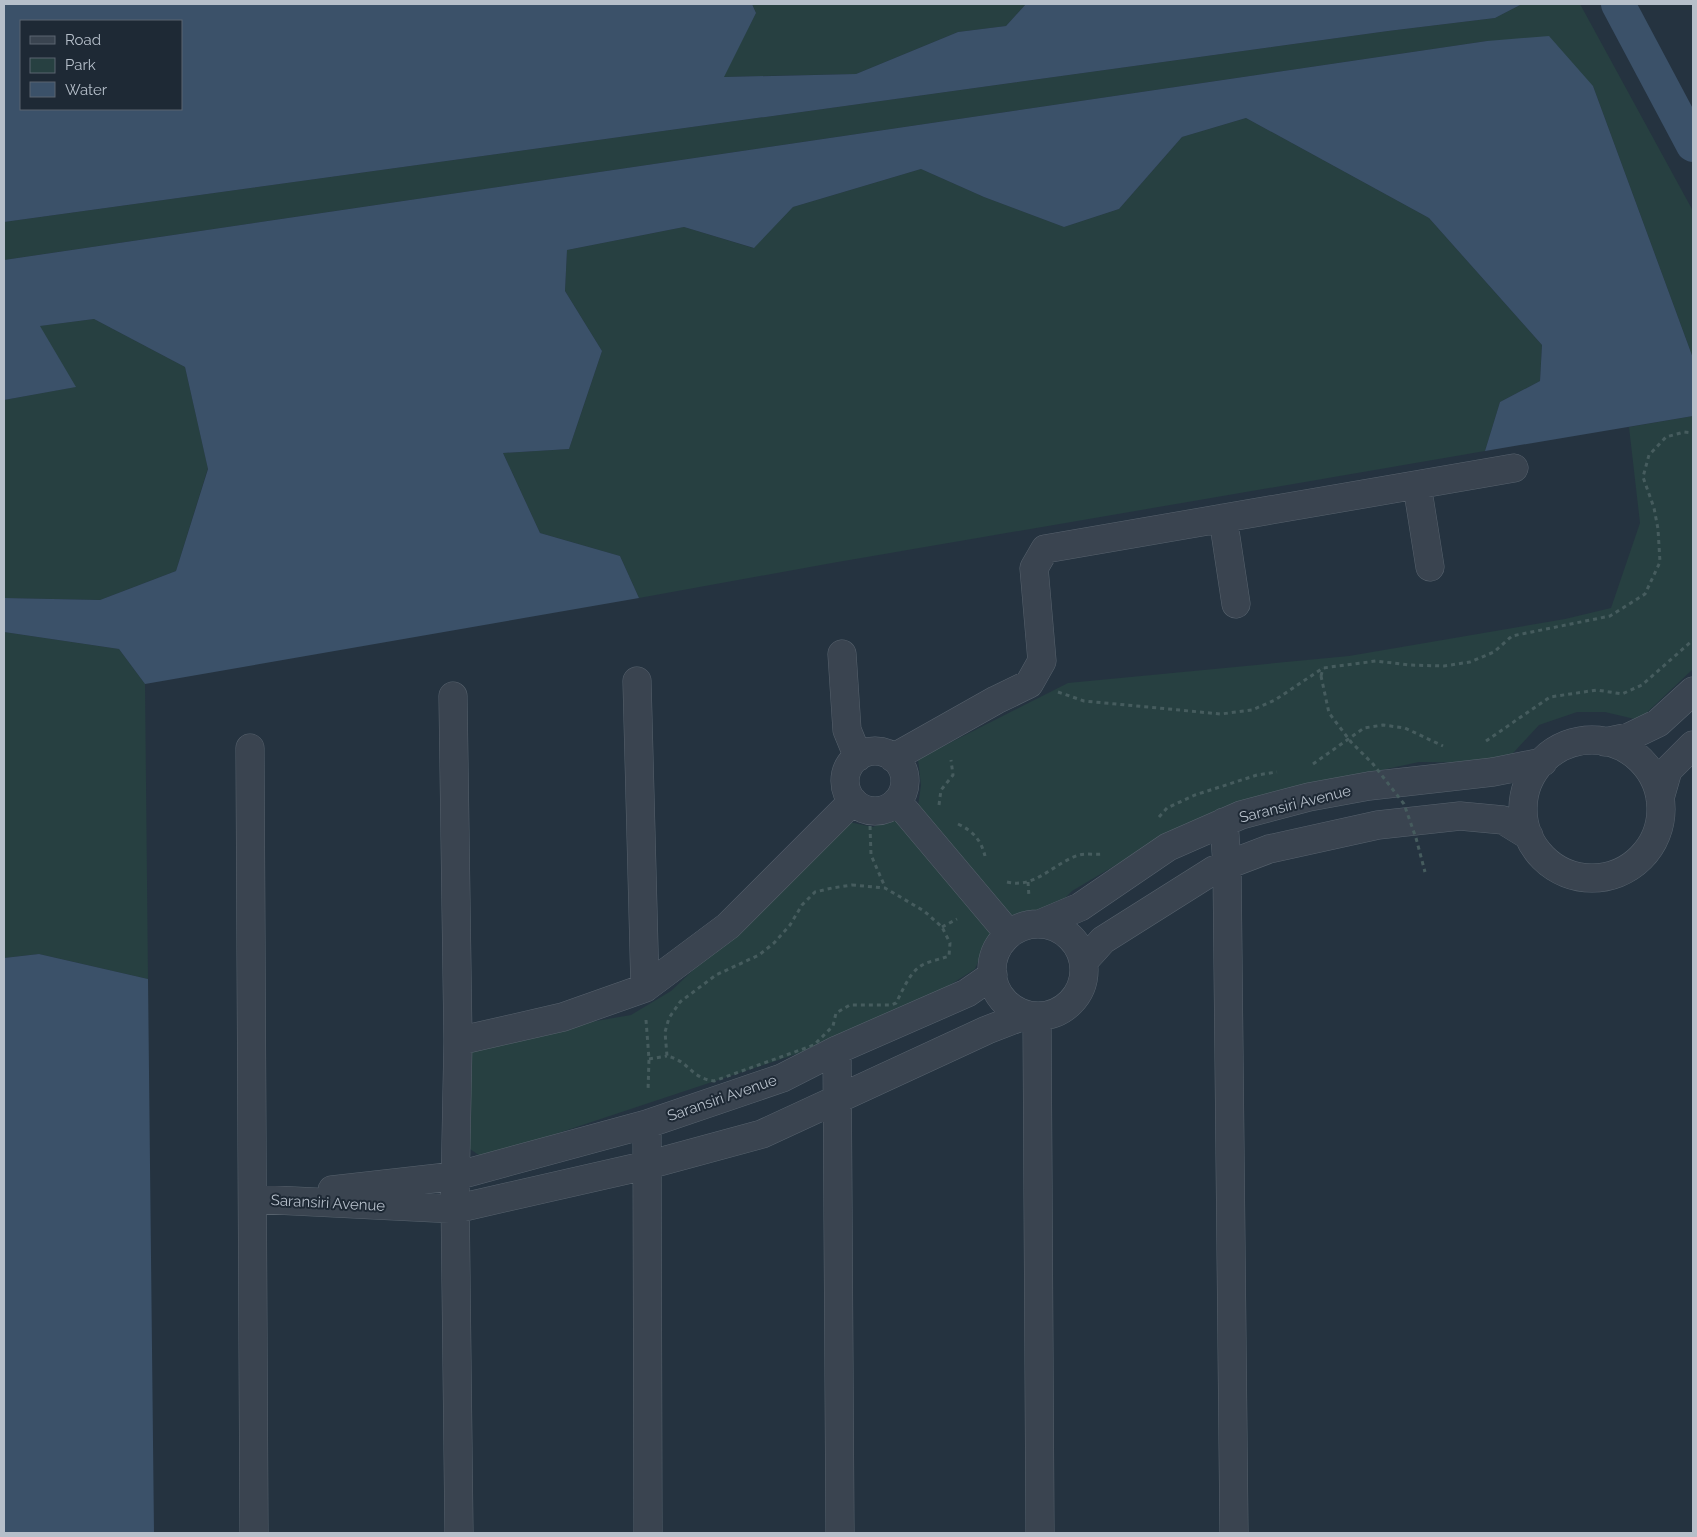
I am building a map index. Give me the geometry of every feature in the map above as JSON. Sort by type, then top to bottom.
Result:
[{"type":"street","points":[[893,758],[996,700],[1029,684],[1042,660],[1034,568],[1045,549],[1514,468]]},
{"type":"street","points":[[1417,485],[1430,567]]},
{"type":"street","points":[[1223,518],[1236,604]]},
{"type":"street","points":[[842,654],[847,730],[858,757]]},
{"type":"street","points":[[637,681],[644,988]]},
{"type":"street","points":[[1605,742],[1629,736],[1658,723],[1693,691]]},
{"type":"street","points":[[453,696],[458,1041],[455,1209],[459,1533]]},
{"type":"street","points":[[1660,798],[1654,777],[1641,760],[1621,746],[1598,740],[1575,742],[1554,752],[1536,768],[1526,789],[1523,813],[1529,836],[1541,856],[1560,871],[1581,878],[1602,878],[1624,871],[1641,859],[1654,841],[1660,820],[1660,798],[1668,770],[1693,745]]},
{"type":"street","points":[[250,748],[254,1199],[254,1533]]},
{"type":"street","points":[[876,751],[885,753],[900,764],[904,773],[904,789],[897,801],[889,808],[880,811],[861,806],[848,792],[846,783],[847,773],[851,764],[858,757],[866,752],[876,751]]},
{"type":"street","name":"Saransiri Avenue","points":[[1042,923],[1080,907],[1168,847],[1241,815],[1309,797],[1369,786],[1493,772],[1543,762]]},
{"type":"street","points":[[897,801],[1009,934]]},
{"type":"street","points":[[458,1041],[563,1017],[644,988],[728,926],[861,806]]},
{"type":"street","points":[[1084,962],[1103,940],[1214,870],[1269,848],[1369,827],[1460,816],[1503,820],[1529,836]]},
{"type":"street","points":[[1224,822],[1227,865],[1234,1533]]},
{"type":"street","points":[[1042,923],[1056,927],[1069,935],[1078,947],[1084,962],[1079,992],[1069,1004],[1056,1013],[1031,1016],[1012,1008],[1001,998],[994,984],[994,954],[1009,934],[1026,925],[1042,923]]},
{"type":"street","name":"Saransiri Avenue","points":[[254,1199],[456,1176],[647,1124],[782,1078],[836,1050],[966,993],[993,975]]},
{"type":"street","points":[[1031,1016],[1040,1533]]},
{"type":"street","name":"Saransiri Avenue","points":[[254,1199],[455,1209],[648,1165],[762,1134],[987,1030],[1031,1016]]},
{"type":"street","points":[[836,1050],[840,1533]]},
{"type":"street","points":[[647,1124],[648,1533]]},
{"type":"path","points":[[1035,672],[1058,692],[1084,701],[1220,714],[1252,710],[1267,703],[1322,668],[1376,661],[1409,665],[1444,666],[1470,662],[1494,652],[1512,636],[1610,616],[1645,594],[1660,562],[1657,522],[1643,477],[1649,455],[1666,437],[1684,432],[1693,433]]},
{"type":"path","points":[[1477,744],[1487,741],[1550,697],[1597,690],[1622,694],[1642,685],[1693,640]]},
{"type":"path","points":[[1322,668],[1329,713],[1351,742],[1373,764],[1404,804],[1426,872]]},
{"type":"path","points":[[1312,765],[1364,728],[1383,724],[1405,728],[1442,746],[1451,747]]},
{"type":"path","points":[[934,734],[951,760],[952,775],[941,790],[939,808]]},
{"type":"path","points":[[1157,820],[1167,808],[1195,795],[1257,775],[1281,771]]},
{"type":"path","points":[[861,806],[871,855],[885,888]]},
{"type":"path","points":[[955,822],[972,832],[982,845],[986,858]]},
{"type":"path","points":[[1001,881],[1014,884],[1032,882],[1080,854],[1105,854]]},
{"type":"path","points":[[648,1059],[667,1056],[677,1058],[689,1066],[695,1075],[703,1080],[714,1081],[814,1045],[833,1026],[836,1013],[850,1005],[891,1005],[896,1003],[917,968],[949,956],[950,943],[942,927],[924,911],[885,888],[852,885],[815,892],[802,905],[790,924],[774,943],[759,955],[716,975],[680,1002],[669,1018],[665,1032],[667,1056]]},
{"type":"path","points":[[644,988],[648,1059],[647,1124]]},
{"type":"green space","points":[[752,4],[1026,4],[1006,26],[958,32],[856,74],[723,77],[756,13]]},
{"type":"green space","points":[[1522,4],[1580,4],[1693,211],[1693,358],[1593,86],[1487,41],[4,260],[4,222],[1388,31],[1495,18]]},
{"type":"green space","points":[[1246,118],[1429,218],[1542,345],[1540,381],[1500,402],[1485,451],[639,598],[620,556],[540,533],[503,453],[569,449],[602,351],[565,291],[567,250],[684,227],[753,248],[793,207],[921,169],[984,197],[1064,227],[1119,209],[1182,137]]},
{"type":"green space","points":[[94,319],[185,367],[208,468],[176,571],[100,600],[4,598],[4,400],[75,387],[39,326]]},
{"type":"green space","points":[[1693,416],[1693,669],[1639,720],[1605,712],[1577,712],[1539,725],[1504,763],[1419,762],[1298,788],[1180,827],[1072,891],[1053,910],[1016,914],[989,936],[975,969],[928,999],[839,1040],[483,1158],[470,1149],[463,1069],[464,1055],[501,1042],[631,1015],[671,991],[849,822],[873,827],[918,806],[921,785],[918,759],[1068,683],[1349,656],[1565,619],[1611,608],[1640,523],[1629,427]]},
{"type":"green space","points":[[4,632],[119,649],[145,684],[148,979],[39,954],[4,958]]},
{"type":"water","points":[[4,4],[752,4],[756,13],[724,77],[856,74],[958,32],[1006,26],[1026,4],[1522,4],[1495,18],[1388,31],[4,222]]},
{"type":"water","points":[[1549,36],[1593,86],[1693,358],[1693,416],[1485,451],[1500,402],[1540,381],[1542,345],[1429,218],[1246,118],[1182,137],[1119,209],[1064,227],[984,197],[921,169],[793,207],[754,248],[684,227],[567,250],[565,291],[602,351],[569,449],[503,453],[540,533],[620,556],[639,598],[145,684],[119,649],[4,632],[4,598],[100,600],[176,571],[208,469],[185,367],[94,319],[40,326],[76,387],[4,400],[4,260],[1487,41]]},
{"type":"water","points":[[39,954],[148,979],[154,1533],[4,1533],[4,958]]},
{"type":"waterway","points":[[1618,4],[1693,145]]}]
